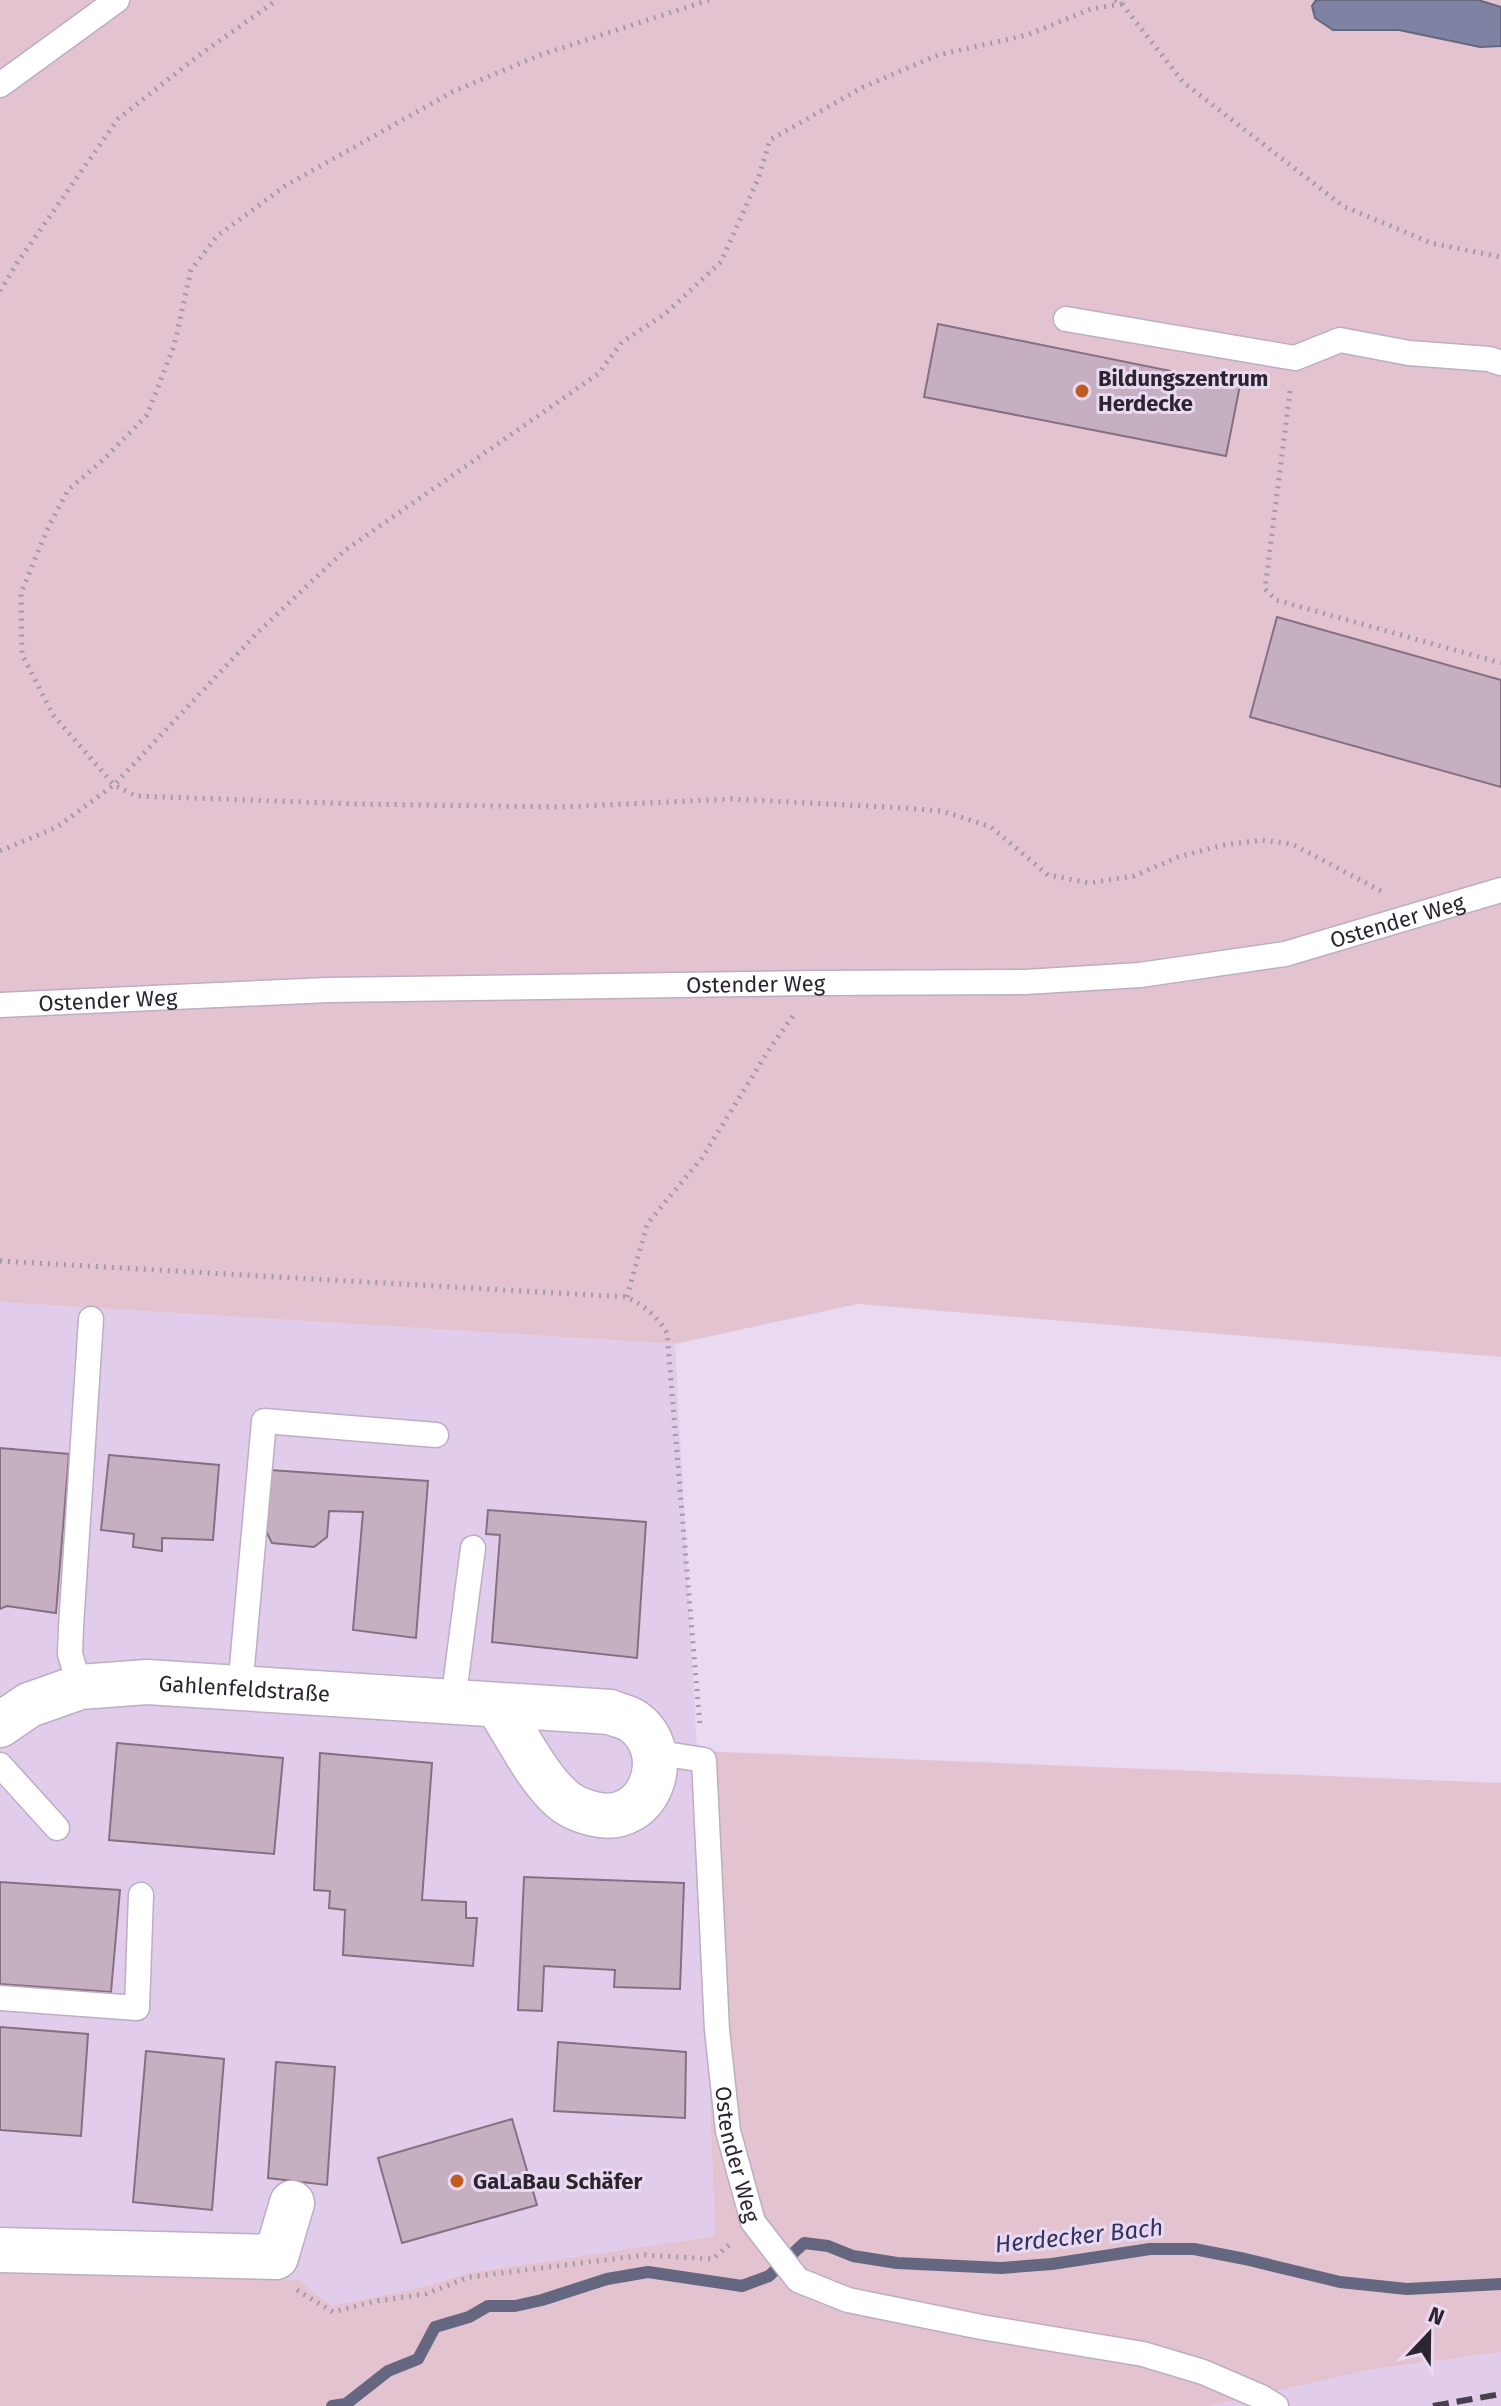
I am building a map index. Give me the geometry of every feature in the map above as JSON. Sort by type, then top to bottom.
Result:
[{"type":"street","name":"Gahlenfeldstraße","points":[[0,1725],[29,1705],[80,1687],[147,1682],[610,1712],[632,1720],[648,1737],[653,1752]]},
{"type":"street","points":[[498,1706],[549,1787],[563,1801],[582,1811],[601,1816],[622,1814],[637,1806],[650,1791],[655,1772],[653,1752]]},
{"type":"street","points":[[0,2250],[276,2257],[292,2203]]},
{"type":"lane","points":[[0,85],[117,0]]},
{"type":"lane","points":[[1066,319],[1295,358],[1340,340],[1409,353],[1489,359],[1501,363]]},
{"type":"lane","name":"Ostender Weg","points":[[0,1005],[328,990],[1025,982],[1140,975],[1285,954],[1501,890]]},
{"type":"lane","points":[[80,1687],[70,1654],[91,1319]]},
{"type":"lane","points":[[240,1689],[264,1421],[436,1435]]},
{"type":"lane","points":[[453,1702],[473,1548]]},
{"type":"lane","points":[[653,1752],[704,1760]]},
{"type":"lane","name":"Ostender Weg","points":[[704,1760],[717,2030],[728,2131],[753,2222],[798,2280],[848,2300],[981,2327],[1143,2354],[1203,2372],[1276,2406]]},
{"type":"lane","points":[[0,1765],[57,1828]]},
{"type":"lane","points":[[0,1998],[137,2008],[141,1895]]},
{"type":"path","points":[[0,291],[118,119],[198,56],[277,0]]},
{"type":"path","points":[[709,0],[540,55],[452,92],[285,186],[217,236],[191,270],[174,346],[147,415],[68,490],[47,530],[21,593],[22,654],[53,715],[114,785],[136,796],[561,807],[732,799],[942,811],[991,827],[1048,875],[1089,883],[1134,876],[1178,857],[1223,845],[1262,840],[1292,844],[1422,914]]},
{"type":"path","points":[[1115,0],[1122,4],[1183,82],[1343,206],[1431,243],[1501,257]]},
{"type":"path","points":[[0,851],[57,827],[114,785],[256,634],[344,551],[598,374],[622,342],[665,314],[721,262],[758,179],[770,140],[863,87],[938,55],[1027,35],[1091,9],[1122,4]]},
{"type":"path","points":[[1295,358],[1265,589],[1276,600],[1501,663]]},
{"type":"path","points":[[627,1297],[647,1224],[702,1158],[770,1048],[817,983]]},
{"type":"path","points":[[0,1261],[627,1297],[655,1314],[667,1333],[704,1760]]},
{"type":"path","points":[[292,2288],[333,2312],[376,2301],[426,2294],[469,2277],[645,2255],[713,2259],[753,2222]]},
{"type":"shaded area","points":[[0,0],[1501,0],[1501,1357],[857,1304],[675,1344],[0,1302]]},
{"type":"shaded area","points":[[0,1302],[675,1344],[697,1751],[715,2236],[468,2273],[423,2287],[331,2306],[299,2280],[0,2271]]},
{"type":"shaded area","points":[[697,1751],[1501,1783],[1501,2352],[1374,2369],[1209,2406],[0,2406],[0,2271],[299,2280],[331,2306],[423,2287],[468,2273],[715,2236]]},
{"type":"shaded area","points":[[1501,2352],[1501,2406],[1209,2406],[1374,2369]]},
{"type":"water","points":[[1316,0],[1478,0],[1501,7],[1501,46],[1480,47],[1399,30],[1333,30],[1315,18],[1312,6]]},
{"type":"building","name":"Bildungszentrum Herdecke","points":[[938,324],[1240,385],[1226,456],[924,397]]},
{"type":"building","points":[[1277,617],[1501,680],[1501,787],[1250,717]]},
{"type":"building","points":[[0,1448],[69,1454],[56,1613],[7,1606],[0,1609]]},
{"type":"building","points":[[109,1455],[219,1465],[213,1540],[162,1538],[162,1551],[133,1547],[134,1534],[101,1530]]},
{"type":"building","points":[[270,1470],[428,1481],[416,1638],[353,1630],[363,1512],[329,1511],[327,1537],[314,1547],[272,1543],[266,1531]]},
{"type":"building","points":[[488,1510],[646,1522],[637,1658],[492,1642],[500,1535],[486,1534]]},
{"type":"building","points":[[117,1743],[283,1758],[274,1854],[109,1840]]},
{"type":"building","points":[[320,1753],[432,1763],[422,1900],[466,1902],[466,1918],[477,1918],[473,1966],[343,1955],[345,1910],[329,1908],[330,1891],[314,1890]]},
{"type":"building","points":[[524,1877],[684,1883],[680,1989],[614,1987],[615,1970],[544,1966],[542,2011],[518,2010]]},
{"type":"building","points":[[0,1882],[120,1890],[111,1992],[0,1984]]},
{"type":"building","points":[[0,2027],[88,2034],[81,2136],[0,2130]]},
{"type":"building","points":[[558,2042],[686,2052],[685,2118],[554,2111]]},
{"type":"building","points":[[146,2051],[224,2059],[212,2210],[133,2202]]},
{"type":"building","points":[[276,2062],[335,2067],[327,2185],[268,2178]]},
{"type":"building","name":"GaLaBau Schäfer","points":[[512,2119],[537,2205],[402,2243],[378,2158]]},
{"type":"waterway","name":"Herdecker Bach","points":[[332,2406],[346,2404],[388,2371],[418,2359],[435,2327],[469,2317],[488,2306],[515,2306],[607,2279],[648,2272],[742,2286],[769,2276],[804,2243],[828,2246],[853,2256],[897,2263],[1001,2268],[1052,2264],[1150,2249],[1194,2249],[1340,2282],[1407,2289],[1501,2284]]},
{"type":"railway","points":[[1433,2406],[1501,2394]]},
{"type":"place","name":"Bildungszentrum Herdecke","points":[[1082,391]]},
{"type":"place","name":"GaLaBau Schäfer","points":[[457,2181]]}]
